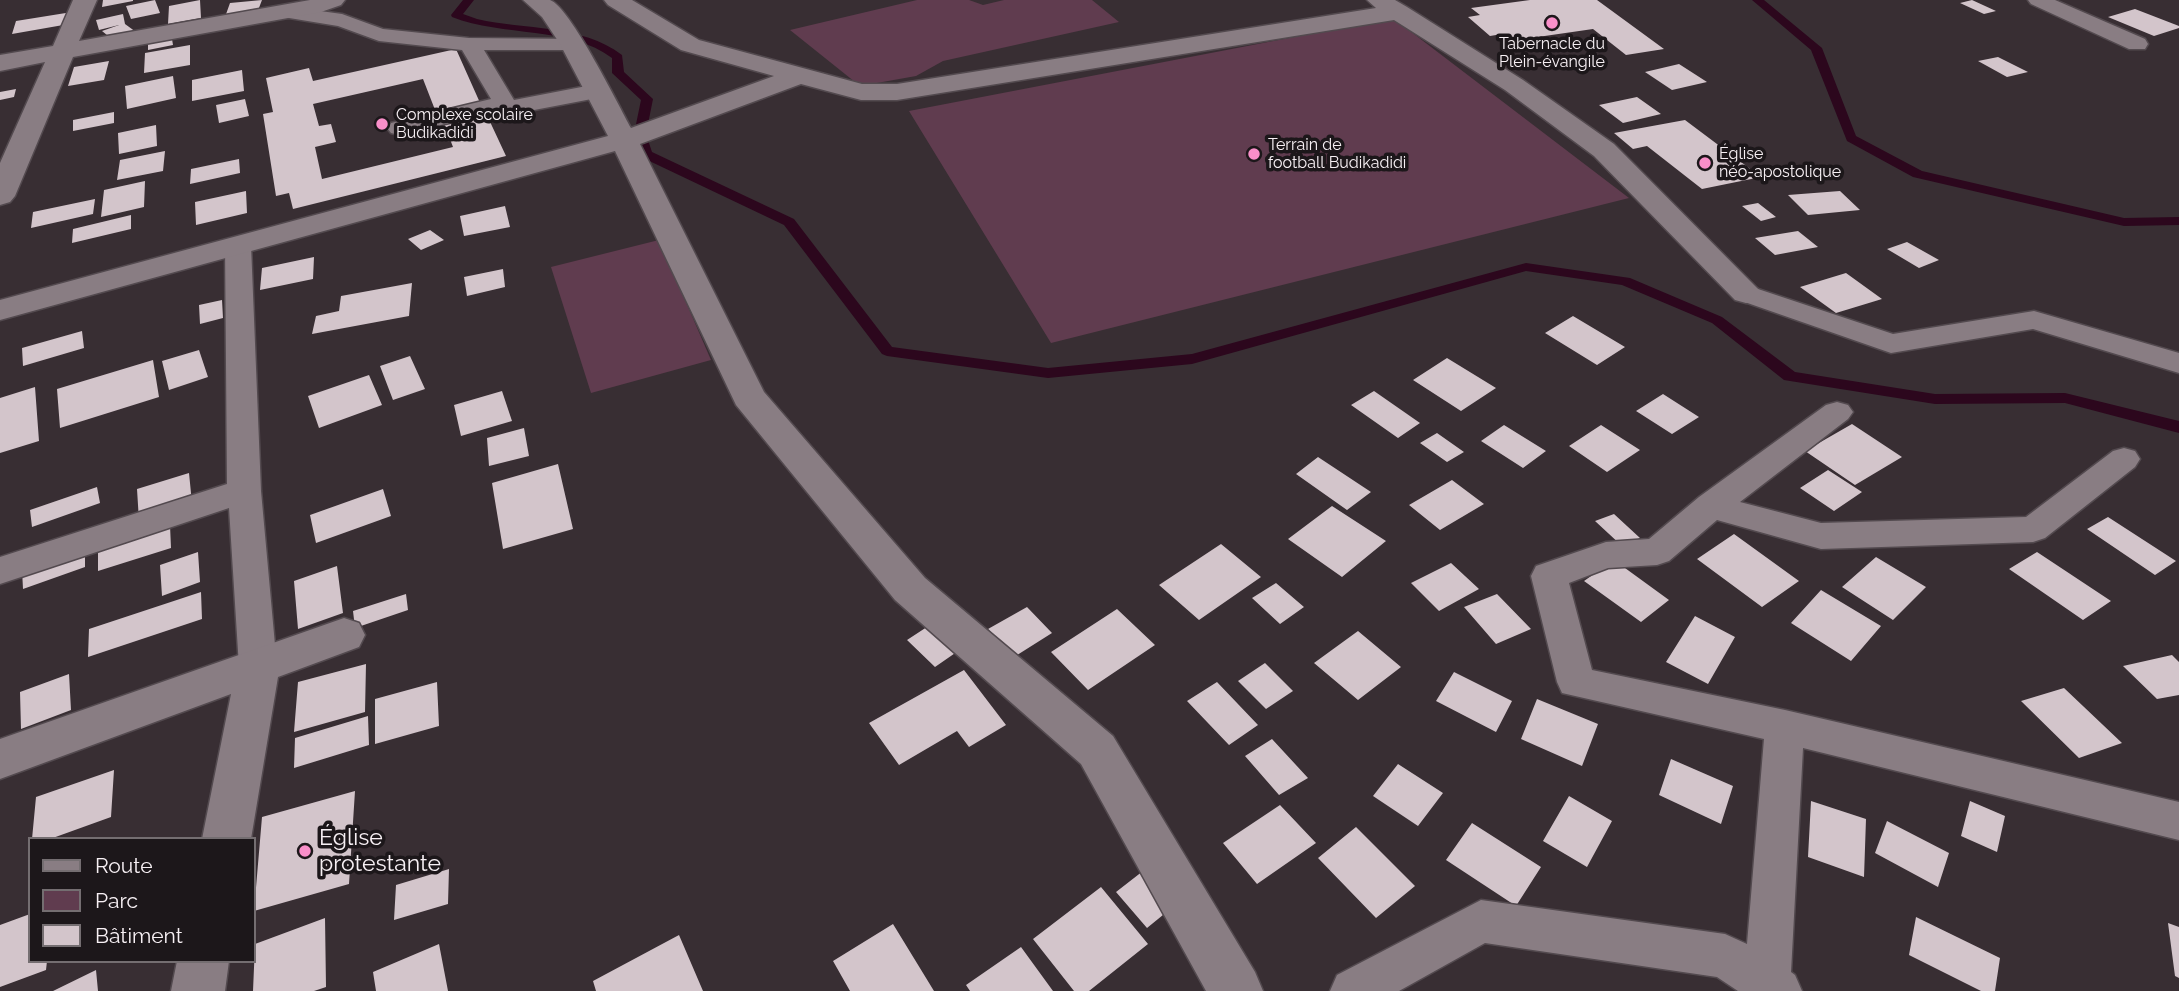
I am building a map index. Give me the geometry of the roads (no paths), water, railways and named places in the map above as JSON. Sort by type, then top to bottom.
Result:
[{"type":"street","points":[[0,196],[85,0]]},
{"type":"street","points":[[0,63],[284,12],[333,0]]},
{"type":"street","points":[[535,0],[551,12],[574,47],[624,140],[749,397],[910,589],[1097,750],[1236,991]]},
{"type":"street","points":[[616,0],[690,45],[861,92],[897,93],[1389,6],[1514,85],[1604,150],[1746,293]]},
{"type":"street","points":[[0,310],[624,140],[798,76]]},
{"type":"street","points":[[0,759],[344,635]]},
{"type":"street","points":[[226,837],[258,667]]},
{"type":"street","points":[[198,991],[203,963]]},
{"type":"lane","points":[[2038,0],[2137,44]]},
{"type":"lane","points":[[284,12],[342,20],[379,35],[469,44],[574,47]]},
{"type":"lane","points":[[469,44],[508,108],[597,91]]},
{"type":"lane","points":[[484,71],[574,47]]},
{"type":"lane","points":[[399,128],[504,103]]},
{"type":"lane","points":[[238,245],[244,491],[258,667]]},
{"type":"lane","points":[[1746,293],[1891,344],[2034,320],[2179,363]]},
{"type":"lane","points":[[1837,412],[1711,506],[1657,552],[1606,555],[1549,576],[1576,681],[1785,727],[2179,821]]},
{"type":"lane","points":[[1711,506],[1821,536],[2033,528],[2124,459]]},
{"type":"lane","points":[[0,571],[244,491]]},
{"type":"lane","points":[[1773,987],[1785,727]]},
{"type":"lane","points":[[1353,991],[1481,922],[1726,956],[1773,987]]},
{"type":"waterway","points":[[469,0],[456,15],[495,27],[586,40],[604,47],[618,57],[618,73],[647,99],[640,134],[646,154],[789,222],[887,351],[1048,373],[1192,359],[1526,267],[1625,281],[1717,320],[1790,376],[1935,399],[2065,398],[2179,427]]},
{"type":"waterway","points":[[1757,0],[1816,48],[1851,138],[1918,174],[2124,222],[2179,221]]},
{"type":"place","name":"Tabernacle du Plein-évangile","points":[[1552,23]]},
{"type":"place","name":"Complexe scolaire Budikadidi","points":[[382,124]]},
{"type":"place","name":"Terrain de football Budikadidi","points":[[1254,154]]},
{"type":"place","name":"Église néo-apostolique","points":[[1705,163]]},
{"type":"place","name":"Église protestante","points":[[305,851]]}]
